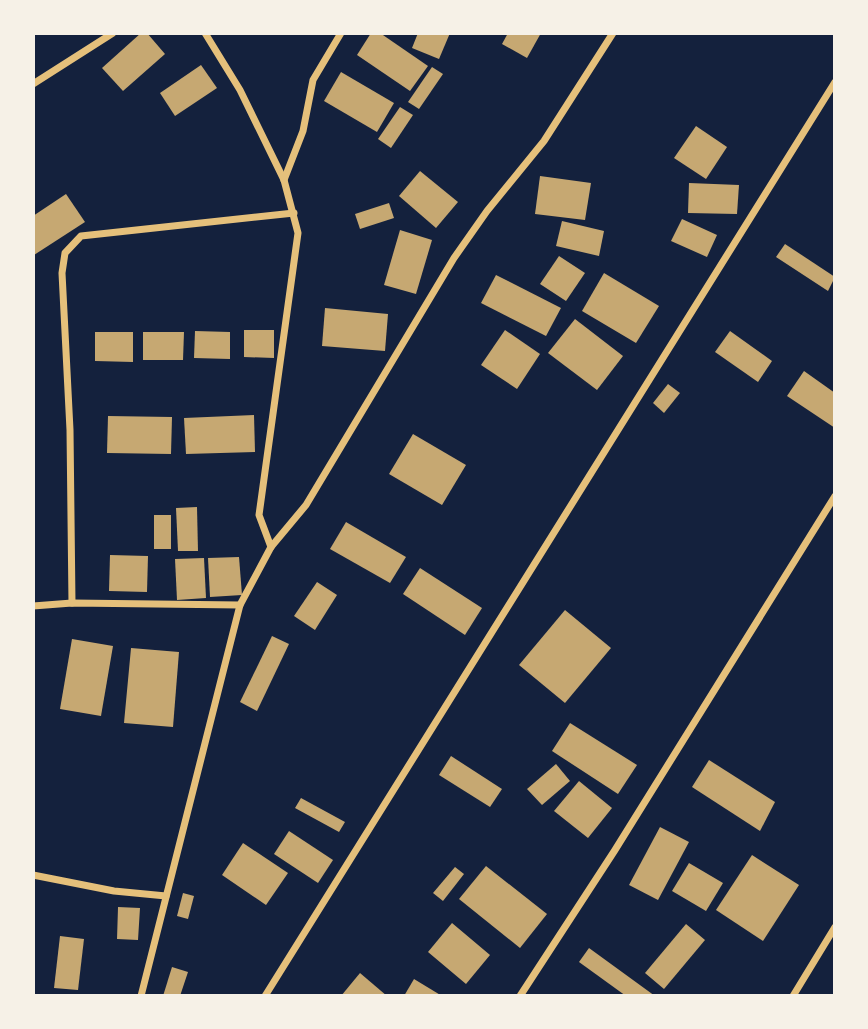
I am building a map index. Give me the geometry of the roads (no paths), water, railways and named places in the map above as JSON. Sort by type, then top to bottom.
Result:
[{"type":"street","points":[[33,84],[113,33]]},
{"type":"street","points":[[205,33],[240,90],[284,180],[298,233],[259,515],[271,547]]},
{"type":"street","points":[[284,180],[303,131],[313,80],[341,33]]},
{"type":"street","points":[[141,996],[240,605],[271,547],[306,505],[454,258],[487,211],[544,141],[613,33]]},
{"type":"street","points":[[265,996],[835,82]]},
{"type":"street","points":[[72,603],[70,430],[62,273],[65,253],[80,236],[294,213]]},
{"type":"street","points":[[520,996],[615,850],[835,496]]},
{"type":"street","points":[[33,606],[72,603],[240,605]]},
{"type":"street","points":[[33,875],[114,891],[166,896]]},
{"type":"street","points":[[793,996],[835,928]]}]
